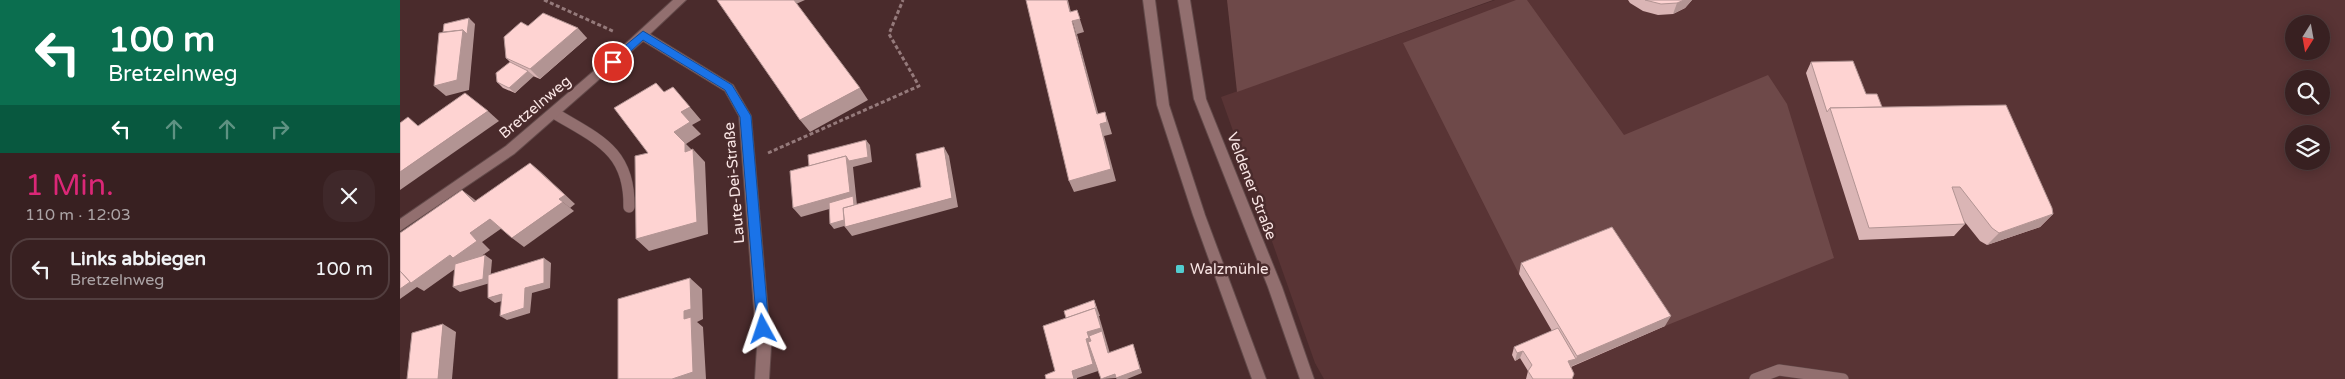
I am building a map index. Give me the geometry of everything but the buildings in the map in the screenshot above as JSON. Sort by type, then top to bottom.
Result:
[{"type":"street","name":"Bretzelnweg","points":[[400,226],[510,150],[640,38],[680,0]]},
{"type":"street","points":[[1149,0],[1163,105],[1199,215],[1259,379]]},
{"type":"street","name":"Veldener Straße","points":[[1184,0],[1200,99],[1275,288],[1307,379]]},
{"type":"street","name":"Laute-Dei-Straße","points":[[640,38],[728,88],[745,116],[764,347],[762,379]]},
{"type":"lane","points":[[554,112],[604,144],[622,162],[629,181],[630,207]]},
{"type":"lane","points":[[1755,379],[1779,370],[1844,379]]},
{"type":"path","points":[[544,0],[640,38]]},
{"type":"path","points":[[749,162],[919,86],[889,34],[903,0]]},
{"type":"shaded area","points":[[1227,0],[1493,0],[1237,92]]},
{"type":"shaded area","points":[[1495,0],[2345,0],[2345,379],[1324,379],[1315,363],[1221,97]]},
{"type":"shaded area","points":[[1516,0],[1527,0],[1624,135],[1768,75],[1787,104],[1834,258],[1665,326],[1608,238],[1519,274],[1403,43]]},
{"type":"place","name":"Walzmühle","points":[[1180,269]]},
{"type":"route","points":[[613,62],[643,35],[728,88],[745,116],[763,329]]}]
